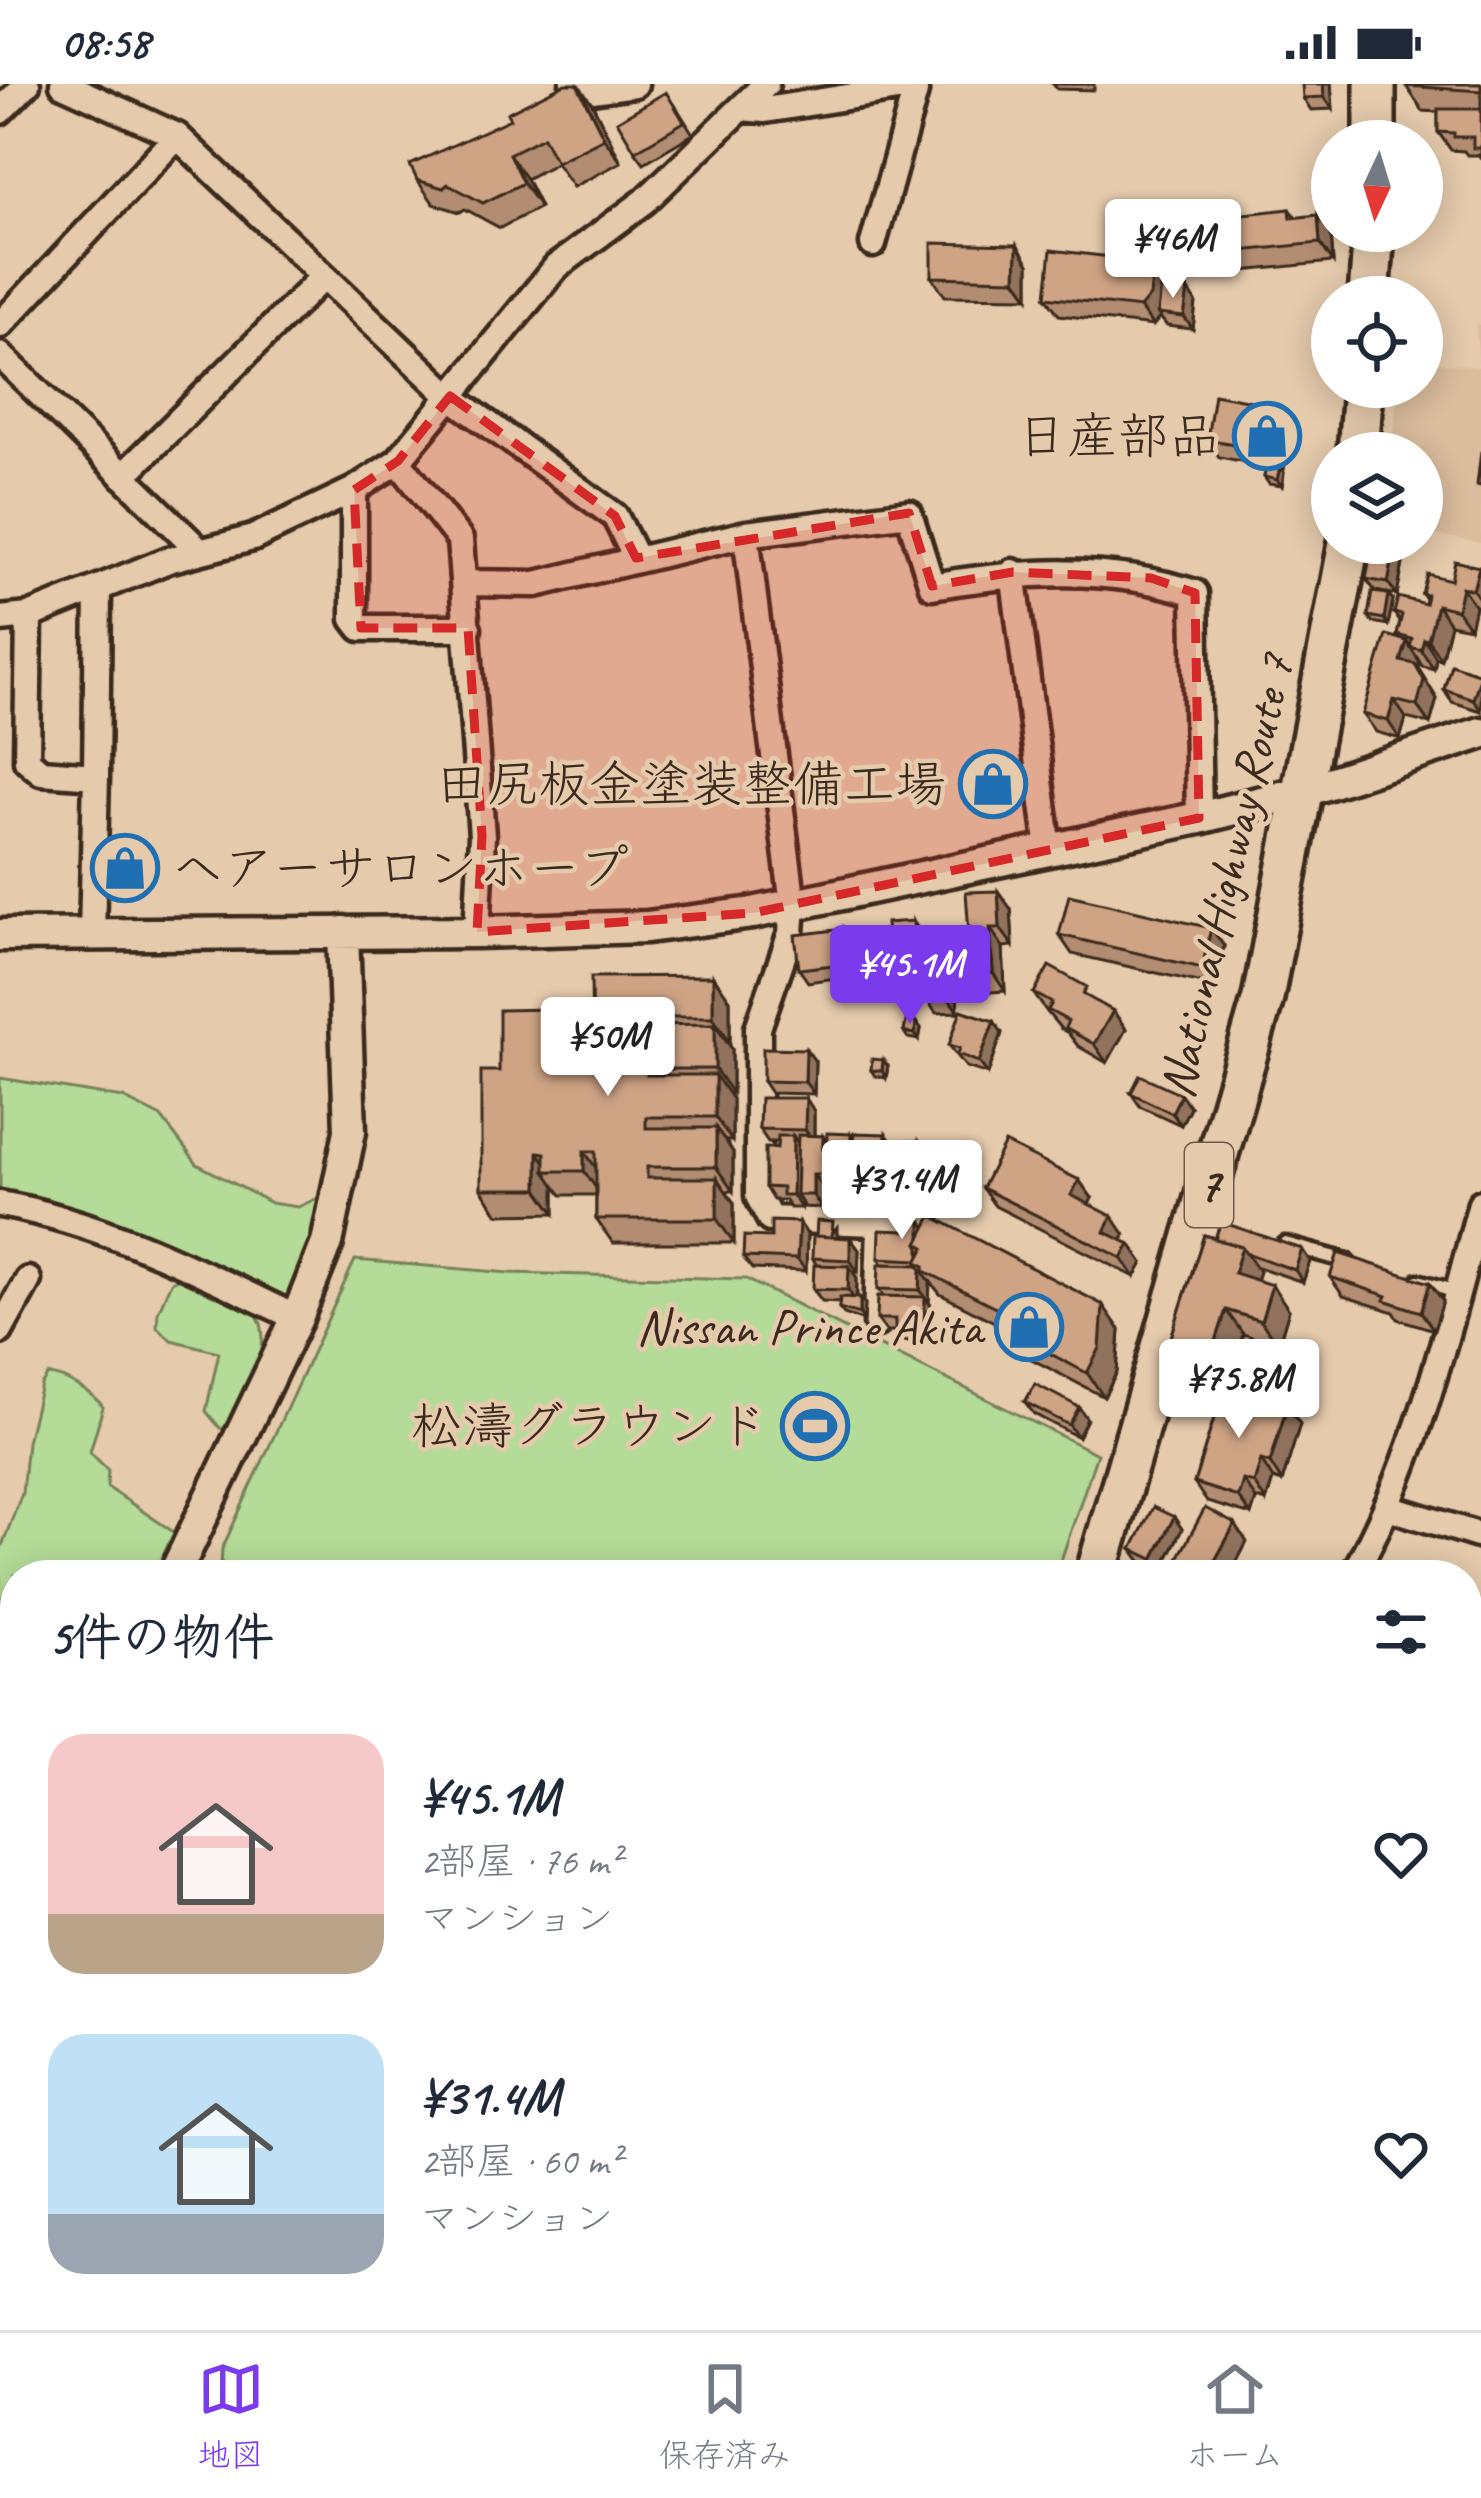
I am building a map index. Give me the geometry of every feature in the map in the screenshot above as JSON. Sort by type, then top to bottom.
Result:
[{"type":"highway","points":[[1375,84],[1375,120]]},
{"type":"highway","name":"National Highway Route 7","points":[[1101,1560],[1209,1218],[1263,998],[1345,564]]},
{"type":"street","points":[[0,111],[27,84]]},
{"type":"street","points":[[63,84],[177,136],[450,396],[615,516],[636,558]]},
{"type":"street","points":[[573,84],[585,92],[635,84]]},
{"type":"street","points":[[0,619],[29,616],[199,550],[253,538],[354,490],[398,461],[556,267],[645,201],[766,84]]},
{"type":"street","points":[[742,108],[765,110],[910,87],[915,92],[873,244]]},
{"type":"street","points":[[0,326],[177,136]]},
{"type":"street","points":[[123,476],[323,277]]},
{"type":"street","points":[[0,355],[199,550]]},
{"type":"street","points":[[398,461],[460,539],[482,836],[477,932]]},
{"type":"street","points":[[354,490],[354,619],[361,628],[468,628]]},
{"type":"street","points":[[464,583],[536,584],[746,534],[909,513],[932,586],[1012,572],[1151,578],[1195,593],[1199,818]]},
{"type":"street","points":[[746,534],[793,905],[790,933],[758,1028],[758,1196],[770,1220],[927,1225]]},
{"type":"street","points":[[1012,572],[1049,850]]},
{"type":"street","points":[[92,934],[98,589]]},
{"type":"street","points":[[29,616],[27,760],[41,772],[96,776]]},
{"type":"street","points":[[0,935],[647,927],[793,905],[1199,818],[1305,791],[1481,733]]},
{"type":"street","points":[[181,1560],[328,1243],[350,1131],[343,932]]},
{"type":"street","points":[[1361,1560],[1388,1507],[1441,1357],[1469,1295],[1481,1202]]},
{"type":"street","points":[[0,1204],[110,1232],[297,1318]]},
{"type":"street","points":[[877,1323],[880,1223]]},
{"type":"street","points":[[0,1331],[28,1280]]},
{"type":"street","points":[[1388,1507],[1481,1536]]},
{"type":"lane","points":[[1279,1242],[1368,1267]]},
{"type":"lane","points":[[1413,1280],[1469,1295]]},
{"type":"highlighted area","points":[[450,396],[615,516],[636,558],[909,513],[932,586],[1013,572],[1151,578],[1195,593],[1199,818],[753,913],[477,932],[482,836],[468,628],[361,628],[354,490],[398,461]]},
{"type":"shaded area","points":[[1476,324],[1481,326],[1481,543],[1443,537],[1443,432],[1394,432],[1396,408],[1443,408],[1443,363],[1479,367]]},
{"type":"green space","points":[[0,1078],[123,1098],[161,1117],[197,1164],[271,1203],[298,1207],[320,1197],[324,1202],[314,1242],[292,1293],[283,1302],[0,1196]]},
{"type":"green space","points":[[355,1260],[510,1273],[746,1279],[1097,1454],[1061,1560],[221,1560],[222,1549]]},
{"type":"green space","points":[[186,1275],[248,1304],[263,1333],[257,1367],[227,1429],[220,1428],[206,1411],[219,1352],[171,1340],[157,1327],[171,1282]]},
{"type":"green space","points":[[48,1375],[62,1378],[103,1407],[90,1452],[108,1470],[107,1487],[178,1535],[167,1560],[0,1560],[22,1493],[27,1442],[41,1385]]},
{"type":"building","points":[[565,84],[577,84],[604,138],[556,162],[543,137],[509,154],[523,183],[483,203],[448,184],[443,188],[417,180],[410,165],[510,119],[507,113]]},
{"type":"building","points":[[1302,84],[1323,84],[1324,97],[1303,98]]},
{"type":"building","points":[[1481,84],[1481,91],[1406,86]]},
{"type":"building","points":[[666,92],[684,122],[635,151],[617,121]]},
{"type":"building","points":[[1438,109],[1481,109],[1481,148],[1473,148],[1473,137],[1443,132],[1443,120],[1438,120]]},
{"type":"building","points":[[1290,209],[1291,218],[1311,216],[1311,244],[1159,259],[1156,232],[1217,226],[1216,217]]},
{"type":"building","points":[[932,243],[1017,245],[1016,279],[932,277]]},
{"type":"building","points":[[1051,250],[1154,262],[1150,296],[1140,308],[1046,297]]},
{"type":"building","points":[[1161,286],[1188,289],[1184,317],[1158,314]]},
{"type":"building","points":[[1214,394],[1279,406],[1271,451],[1207,439]]},
{"type":"building","points":[[1267,464],[1280,467],[1277,480],[1264,477]]},
{"type":"building","points":[[1455,561],[1479,567],[1473,590],[1462,587],[1457,610],[1437,605],[1428,640],[1424,639],[1421,650],[1410,647],[1412,639],[1397,635],[1402,615],[1394,613],[1398,597],[1425,604],[1427,595],[1422,594],[1427,574],[1451,580]]},
{"type":"building","points":[[1369,564],[1392,564],[1388,583],[1366,579]]},
{"type":"building","points":[[1372,592],[1388,594],[1384,619],[1368,616]]},
{"type":"building","points":[[1386,635],[1407,641],[1401,661],[1415,664],[1424,680],[1417,706],[1394,700],[1388,721],[1363,714]]},
{"type":"building","points":[[1451,664],[1481,674],[1473,699],[1444,689]]},
{"type":"building","points":[[998,891],[1000,928],[990,928],[993,973],[964,975],[963,959],[943,960],[945,993],[923,994],[920,935],[969,933],[966,892]]},
{"type":"building","points":[[1069,895],[1211,928],[1202,968],[1059,935]]},
{"type":"building","points":[[913,921],[917,974],[890,976],[886,923]]},
{"type":"building","points":[[844,929],[847,953],[840,953],[842,964],[799,969],[795,935]]},
{"type":"building","points":[[1049,966],[1087,987],[1083,994],[1113,1011],[1094,1044],[1065,1028],[1068,1021],[1048,1010],[1052,1003],[1034,993]]},
{"type":"building","points":[[713,976],[713,1017],[644,1017],[644,1025],[715,1024],[715,1069],[647,1069],[647,1075],[715,1075],[715,1117],[646,1117],[646,1128],[716,1128],[716,1167],[647,1167],[647,1178],[717,1178],[717,1219],[596,1219],[596,1151],[584,1151],[584,1171],[545,1171],[545,1153],[538,1152],[538,1189],[481,1189],[481,1071],[499,1071],[499,1010],[551,1009],[551,1044],[592,1044],[591,977]]},
{"type":"building","points":[[961,1010],[994,1021],[979,1062],[949,1045]]},
{"type":"building","points":[[906,1021],[916,1022],[915,1034],[904,1032]]},
{"type":"building","points":[[763,1048],[806,1049],[805,1082],[763,1081]]},
{"type":"building","points":[[872,1059],[883,1060],[882,1071],[871,1070]]},
{"type":"building","points":[[1140,1075],[1181,1094],[1172,1113],[1131,1093]]},
{"type":"building","points":[[760,1098],[806,1098],[805,1130],[759,1129]]},
{"type":"building","points":[[827,1133],[851,1134],[849,1196],[825,1195]]},
{"type":"building","points":[[854,1133],[886,1134],[885,1185],[858,1181]]},
{"type":"building","points":[[798,1135],[823,1136],[822,1174],[813,1174],[813,1195],[796,1195]]},
{"type":"building","points":[[778,1136],[793,1136],[792,1195],[782,1195],[782,1188],[765,1187],[765,1148],[777,1148]]},
{"type":"building","points":[[889,1141],[919,1141],[919,1200],[896,1200],[897,1184],[889,1184]]},
{"type":"building","points":[[1005,1143],[1079,1180],[1071,1195],[1112,1216],[1105,1232],[1130,1244],[1122,1258],[982,1188]]},
{"type":"building","points":[[932,1216],[1103,1305],[1100,1348],[1087,1373],[1005,1330],[1013,1316],[923,1270],[925,1266],[917,1262],[925,1247],[918,1243]]},
{"type":"building","points":[[907,1219],[921,1220],[918,1260],[879,1258],[880,1230],[906,1231]]},
{"type":"building","points":[[771,1221],[799,1222],[797,1259],[743,1257],[744,1236],[771,1237]]},
{"type":"building","points":[[817,1221],[833,1222],[832,1237],[816,1236]]},
{"type":"building","points":[[1221,1222],[1302,1249],[1295,1270],[1215,1239]]},
{"type":"building","points":[[1204,1235],[1242,1247],[1234,1273],[1272,1285],[1261,1321],[1226,1310],[1209,1363],[1167,1350]]},
{"type":"building","points":[[813,1236],[850,1238],[850,1260],[812,1258]]},
{"type":"building","points":[[1338,1253],[1430,1283],[1421,1312],[1330,1277]]},
{"type":"building","points":[[879,1264],[919,1265],[920,1290],[878,1289]]},
{"type":"building","points":[[814,1265],[849,1266],[848,1290],[813,1289]]},
{"type":"building","points":[[878,1296],[925,1297],[924,1329],[895,1328],[895,1319],[877,1319]]},
{"type":"building","points":[[840,1297],[860,1298],[860,1314],[839,1308]]},
{"type":"building","points":[[1035,1384],[1079,1407],[1069,1425],[1025,1402]]},
{"type":"building","points":[[1224,1386],[1287,1406],[1270,1463],[1261,1460],[1254,1483],[1243,1480],[1238,1497],[1194,1483]]},
{"type":"building","points":[[1153,1507],[1174,1517],[1153,1559],[1132,1549]]},
{"type":"building","points":[[1205,1508],[1235,1524],[1215,1560],[1177,1560]]},
{"type":"place","name":"日産部品","points":[[1267,436]]},
{"type":"place","name":"田尻板金塗装整備工場","points":[[993,784]]},
{"type":"place","name":"ヘアーサロンホープ","points":[[125,868]]},
{"type":"place","name":"Nissan Prince Akita","points":[[1029,1327]]},
{"type":"place","name":"松濤グラウンド","points":[[815,1426]]}]
